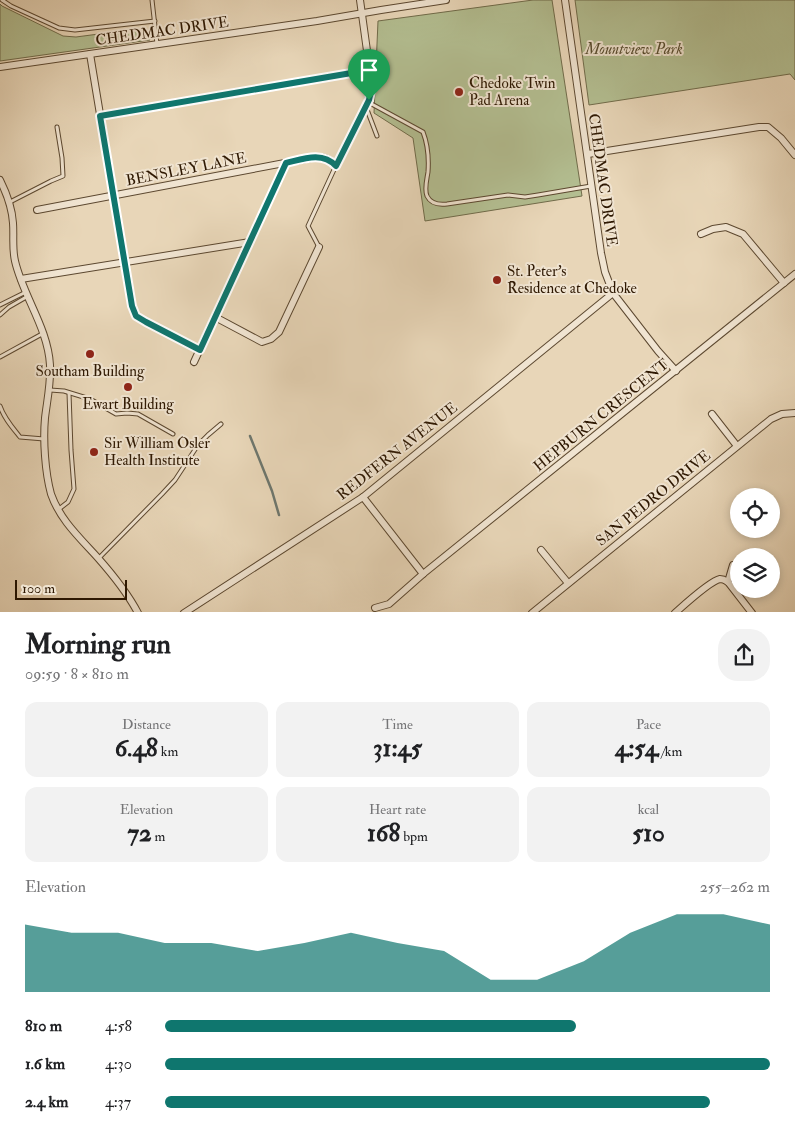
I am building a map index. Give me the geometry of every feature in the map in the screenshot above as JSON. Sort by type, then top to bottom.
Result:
[{"type":"street","points":[[360,0],[371,91],[367,104]]},
{"type":"street","name":"CHEDMAC DRIVE","points":[[0,67],[157,45],[446,0]]},
{"type":"street","name":"CHEDMAC DRIVE","points":[[565,0],[605,272],[613,293],[676,371]]},
{"type":"street","points":[[90,54],[132,306],[136,316],[200,350]]},
{"type":"street","points":[[100,116],[369,70]]},
{"type":"street","points":[[588,154],[759,126],[768,127],[781,138],[795,155]]},
{"type":"street","name":"BENSLEY LANE","points":[[37,210],[316,157],[325,157],[336,166]]},
{"type":"street","points":[[194,362],[286,163]]},
{"type":"street","points":[[0,180],[10,202],[14,254],[17,268],[43,334],[49,355],[49,390],[44,439],[52,496],[68,526],[98,558],[128,595],[138,612]]},
{"type":"street","points":[[701,234],[713,229],[726,227],[743,234],[784,283]]},
{"type":"street","points":[[21,279],[250,242]]},
{"type":"street","points":[[215,317],[262,342],[271,339],[279,332],[319,247]]},
{"type":"street","name":"HEPBURN CRESCENT","points":[[375,608],[390,604],[423,574],[795,274]]},
{"type":"street","name":"REDFERN AVENUE","points":[[184,612],[363,497],[613,293]]},
{"type":"street","name":"SAN PEDRO DRIVE","points":[[532,612],[771,419],[782,414],[795,413]]},
{"type":"street","points":[[712,414],[737,446]]},
{"type":"street","points":[[363,497],[423,574]]},
{"type":"street","points":[[541,550],[568,583]]},
{"type":"street","points":[[728,582],[730,575]]},
{"type":"street","points":[[675,612],[713,582],[720,579],[728,582],[752,612]]},
{"type":"lane","points":[[2,0],[59,28],[75,30],[155,21]]},
{"type":"lane","points":[[152,0],[157,45]]},
{"type":"lane","points":[[367,104],[377,136]]},
{"type":"lane","points":[[319,247],[308,226],[350,135],[367,104]]},
{"type":"lane","points":[[367,104],[423,132],[428,148],[426,192],[427,197],[434,203],[441,205],[508,196],[524,197],[592,186]]},
{"type":"lane","points":[[10,202],[51,180],[63,176],[57,127]]},
{"type":"lane","points":[[0,305],[27,294]]},
{"type":"lane","points":[[0,315],[27,294]]},
{"type":"lane","points":[[0,311],[9,307]]},
{"type":"lane","points":[[0,358],[43,334]]},
{"type":"lane","points":[[49,390],[61,391],[90,399],[116,414],[138,414],[173,434]]},
{"type":"lane","points":[[58,509],[68,502],[74,490],[69,394]]},
{"type":"lane","points":[[0,406],[11,427],[20,437],[44,439]]},
{"type":"lane","points":[[98,558],[175,480],[198,445],[221,424]]},
{"type":"green space","points":[[533,0],[552,0],[582,196],[425,221],[413,138],[374,113],[378,21]]},
{"type":"green space","name":"Mountview Park","points":[[575,0],[795,0],[795,80],[790,74],[589,105]]},
{"type":"green space","points":[[0,4],[63,36],[76,37],[144,28],[150,34],[150,40],[0,61]]},
{"type":"waterway","points":[[250,436],[272,491],[279,515]]},
{"type":"place","name":"Chedoke Twin Pad Arena","points":[[459,92]]},
{"type":"place","name":"St. Peter's Residence at Chedoke","points":[[497,280]]},
{"type":"place","name":"Southam Building","points":[[90,354]]},
{"type":"place","name":"Ewart Building","points":[[128,387]]},
{"type":"place","name":"Sir William Osler Health Institute","points":[[94,452]]},
{"type":"route","points":[[369,70],[371,91],[369,100],[336,166],[325,157],[286,163],[200,350],[136,316],[132,306],[100,116],[369,70]]}]
